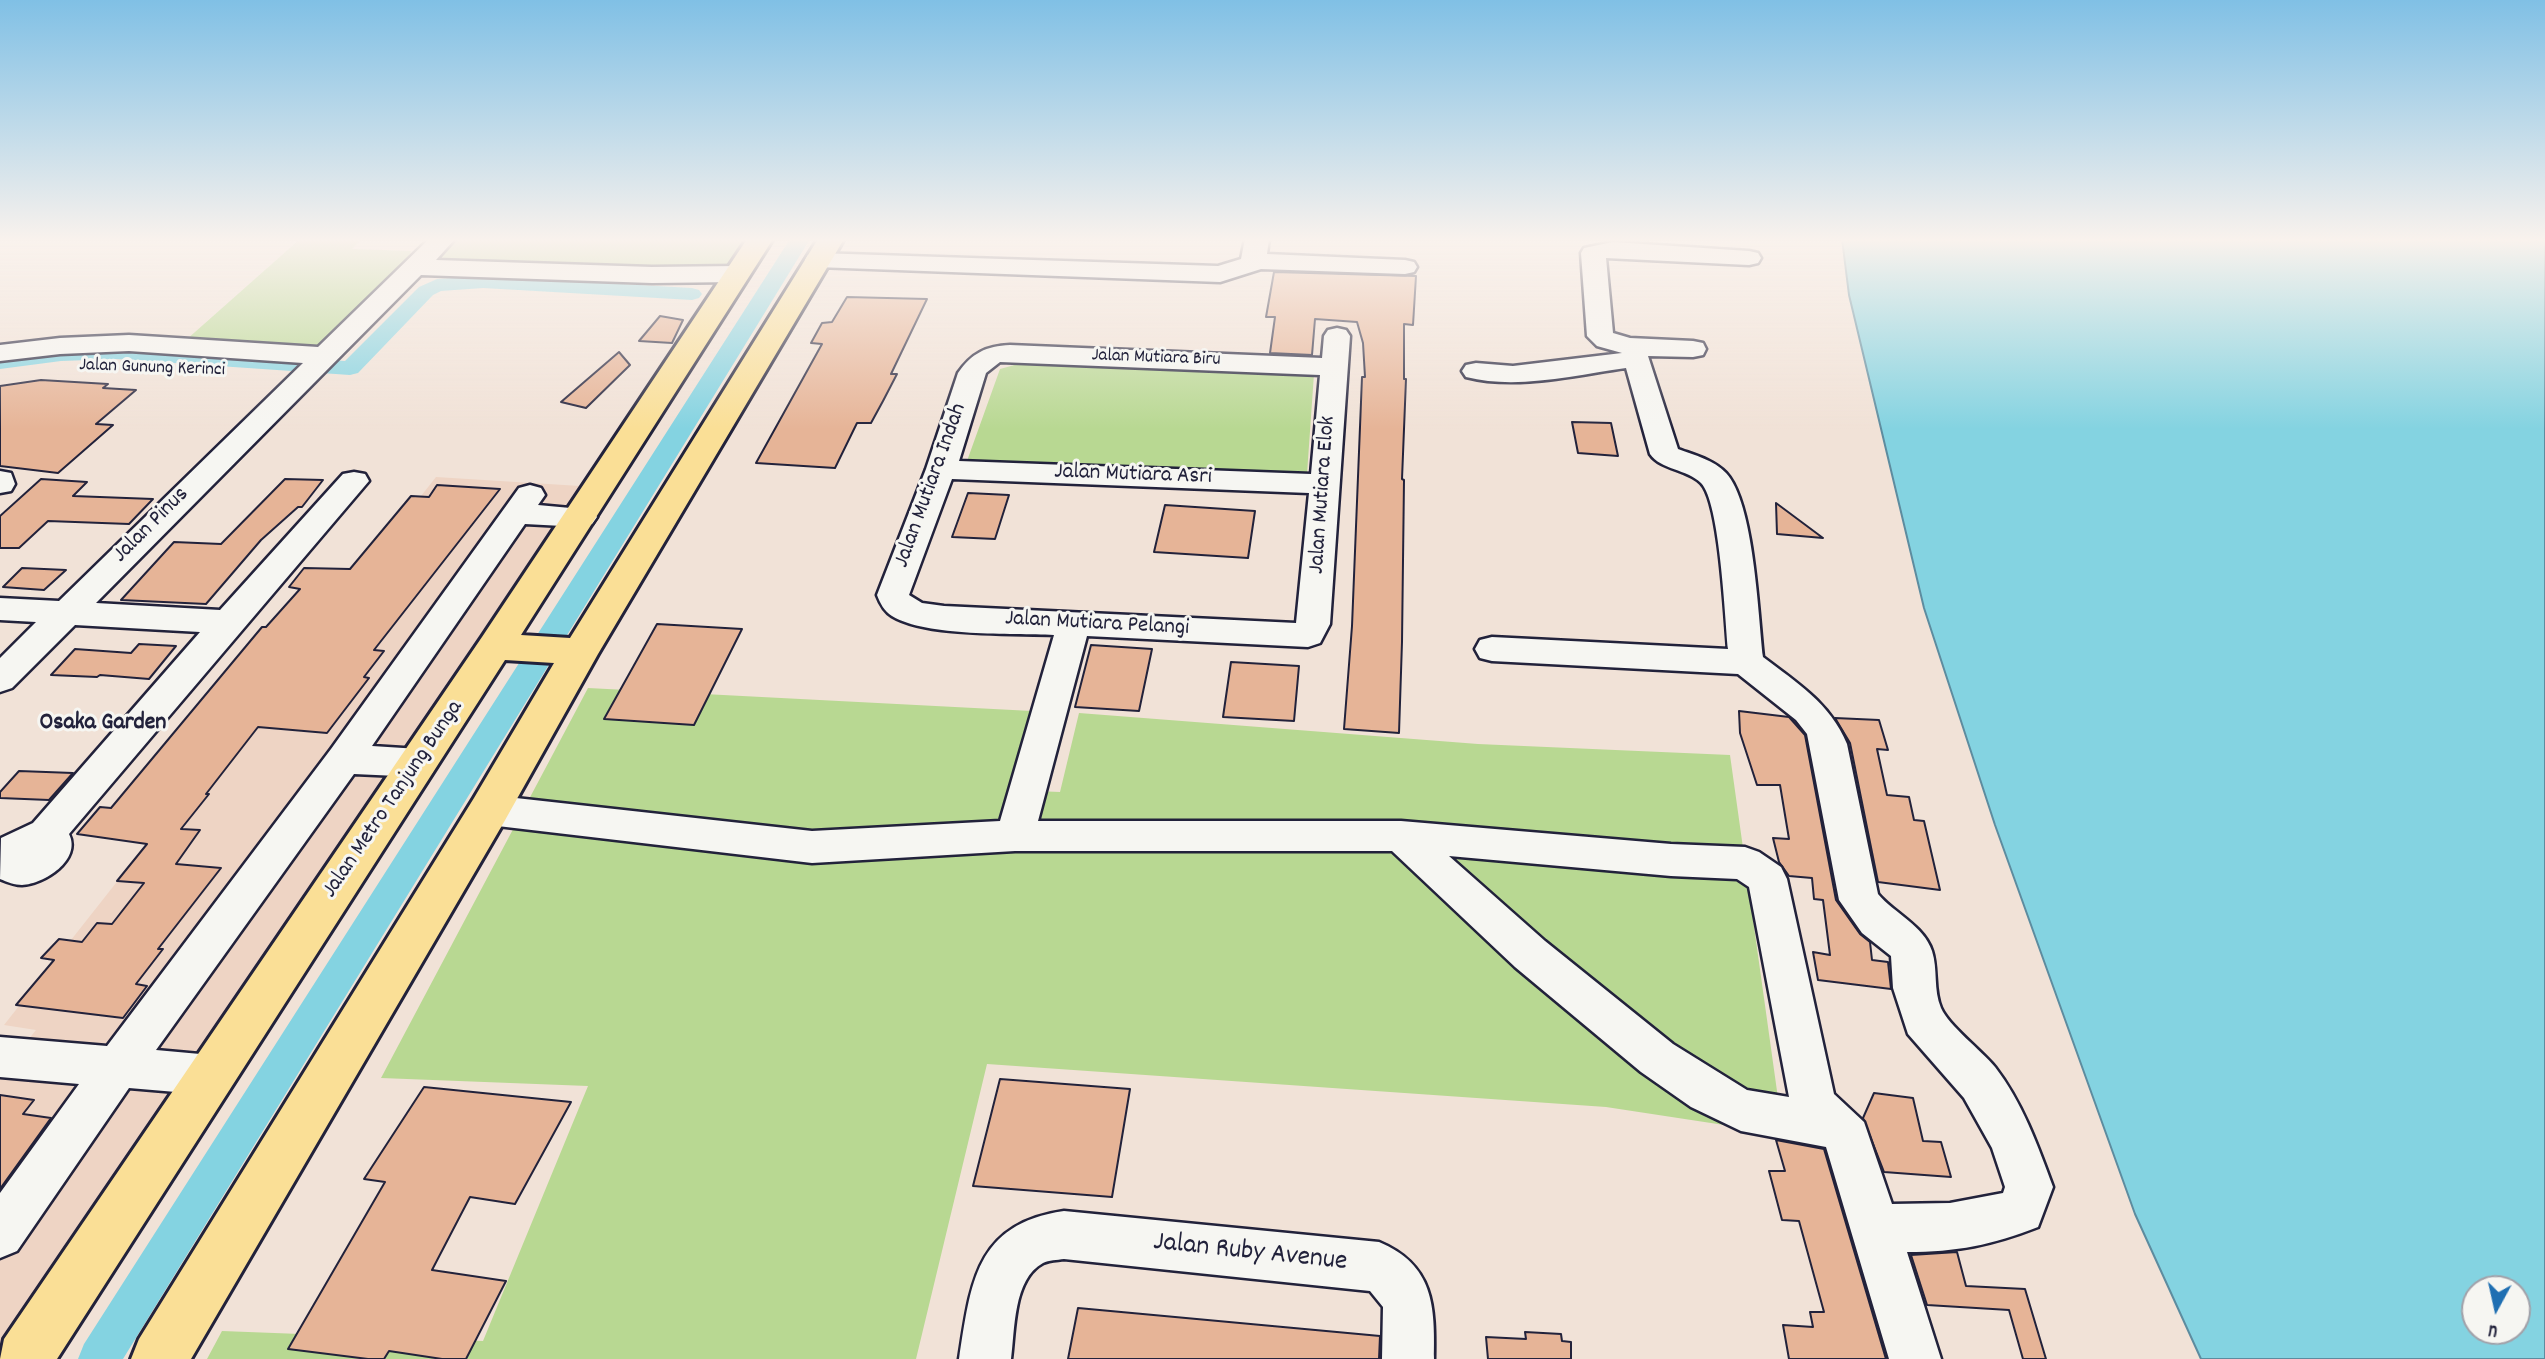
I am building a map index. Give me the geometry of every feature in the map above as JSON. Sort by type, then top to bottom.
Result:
[{"type":"main road","name":"Jalan Metro Tanjung Bunga","points":[[24,1359],[425,753],[503,647],[581,516],[718,302]]},
{"type":"main road","points":[[159,1359],[489,810],[570,651],[791,302]]},
{"type":"main road","points":[[503,647],[570,651]]},
{"type":"street","name":"Jalan Pinus","points":[[0,679],[379,302]]},
{"type":"street","points":[[1597,302],[1600,336],[1614,344],[1693,349]]},
{"type":"street","name":"Jalan Mutiara Elok","points":[[1291,635],[1308,635],[1313,627],[1337,336]]},
{"type":"street","name":"Jalan Gunung Kerinci","points":[[0,353],[60,346],[129,343],[315,365]]},
{"type":"street","name":"Jalan Mutiara Biru","points":[[980,361],[1004,353],[1333,367]]},
{"type":"street","points":[[1476,371],[1513,373],[1637,359],[1665,454],[1714,478],[1719,485],[1732,540],[1746,662]]},
{"type":"street","name":"Jalan Mutiara Indah","points":[[903,608],[897,604],[893,595],[941,469],[972,373],[980,361]]},
{"type":"street","name":"Jalan Gunung Kerinci","points":[[0,374],[70,366],[315,365]]},
{"type":"street","name":"Jalan Mutiara Asri","points":[[941,469],[1325,484]]},
{"type":"street","points":[[44,837],[228,622],[354,481]]},
{"type":"street","points":[[0,1234],[117,1068],[352,749],[523,504],[581,516]]},
{"type":"street","name":"Jalan Mutiara Pelangi","points":[[903,608],[944,618],[1074,622],[1291,635]]},
{"type":"street","points":[[1,609],[228,622]]},
{"type":"street","points":[[1015,836],[1074,622]]},
{"type":"street","points":[[1492,649],[1746,662],[1809,711],[1823,729],[1829,744],[1859,901],[1876,921],[1909,946],[1912,952],[1914,988],[1923,1020],[1980,1083],[2012,1139],[2029,1187],[2021,1210],[1997,1222],[1964,1228],[1875,1228]]},
{"type":"street","points":[[352,749],[425,753]]},
{"type":"street","points":[[489,810],[811,847],[1015,836],[1401,836],[1745,863],[1767,879],[1812,1099],[1820,1117],[1838,1127],[1847,1137],[1916,1359]]},
{"type":"street","points":[[1401,836],[1530,954],[1657,1058],[1707,1093],[1741,1110],[1838,1127]]},
{"type":"street","points":[[0,1058],[211,1075]]},
{"type":"street","name":"Jalan Ruby Avenue","points":[[985,1359],[1000,1279],[1009,1260],[1020,1248],[1038,1238],[1064,1235],[1379,1267],[1399,1281],[1405,1293],[1409,1312],[1408,1359]]},
{"type":"shaded area","points":[[436,477],[580,486],[0,1349],[0,1075],[36,1030],[4,1025]]},
{"type":"green space","points":[[228,302],[368,302],[319,346],[186,340]]},
{"type":"green space","points":[[1018,364],[1314,374],[1307,474],[967,461],[1000,369]]},
{"type":"green space","points":[[588,688],[1032,711],[1011,790],[1060,792],[1079,713],[1478,744],[1730,755],[1783,1134],[1606,1107],[987,1064],[916,1359],[207,1359],[222,1331],[483,1341],[588,1086],[381,1078]]},
{"type":"water","points":[[1851,302],[2545,302],[2545,1359],[2201,1359],[2135,1214],[1995,825],[1924,608]]},
{"type":"building","points":[[844,302],[925,302],[891,374],[897,374],[871,423],[857,423],[835,468],[756,463],[822,344],[811,343],[822,323],[832,322]]},
{"type":"building","points":[[1269,302],[1414,302],[1413,325],[1404,324],[1406,379],[1399,733],[1344,729],[1352,626],[1362,377],[1365,377],[1363,343],[1357,322],[1315,319],[1312,355],[1270,353],[1275,317],[1266,317]]},
{"type":"building","points":[[660,316],[683,320],[672,343],[639,341]]},
{"type":"building","points":[[619,352],[630,365],[586,408],[561,402]]},
{"type":"building","points":[[41,380],[108,384],[103,388],[136,390],[96,424],[113,425],[58,473],[0,466],[0,386]]},
{"type":"building","points":[[1572,422],[1611,423],[1618,456],[1578,453]]},
{"type":"building","points":[[41,479],[87,482],[73,496],[153,499],[129,524],[48,521],[19,548],[0,548],[0,516]]},
{"type":"building","points":[[285,479],[323,480],[302,507],[298,507],[261,540],[206,604],[121,600],[174,542],[221,544]]},
{"type":"building","points":[[437,485],[500,489],[374,650],[384,651],[364,677],[369,678],[327,733],[258,727],[181,829],[200,830],[176,864],[221,868],[158,949],[163,949],[136,984],[147,986],[123,1018],[16,1005],[54,960],[41,958],[59,939],[82,942],[97,923],[112,924],[144,883],[117,881],[147,844],[77,834],[100,807],[111,808],[262,627],[266,627],[300,589],[289,587],[304,568],[350,569],[411,496],[429,497]]},
{"type":"building","points":[[968,493],[1009,495],[995,539],[952,537]]},
{"type":"building","points":[[1776,503],[1823,538],[1777,534]]},
{"type":"building","points":[[1165,505],[1255,511],[1248,558],[1154,552]]},
{"type":"building","points":[[22,568],[66,570],[44,590],[3,587]]},
{"type":"building","points":[[657,624],[742,629],[694,725],[604,719]]},
{"type":"building","points":[[139,644],[176,646],[149,679],[51,675],[75,649],[131,653]]},
{"type":"building","points":[[1091,645],[1152,649],[1139,711],[1075,707]]},
{"type":"building","points":[[1231,662],[1299,666],[1294,721],[1223,717]]},
{"type":"building","points":[[1739,711],[1789,717],[1805,735],[1836,900],[1860,934],[1870,942],[1872,960],[1888,962],[1891,989],[1818,980],[1813,952],[1830,955],[1823,900],[1814,899],[1812,878],[1789,876],[1779,862],[1773,838],[1789,839],[1780,785],[1757,785],[1740,733]]},
{"type":"building","points":[[1835,718],[1879,720],[1888,750],[1877,749],[1887,795],[1909,797],[1914,820],[1924,821],[1940,890],[1878,882],[1850,743]]},
{"type":"building","points":[[19,771],[73,773],[49,800],[0,798],[0,792]]},
{"type":"building","points":[[1000,1079],[1130,1089],[1112,1197],[973,1186]]},
{"type":"building","points":[[424,1087],[571,1102],[515,1204],[470,1197],[432,1270],[506,1281],[466,1359],[442,1359],[389,1351],[384,1359],[368,1359],[288,1349],[385,1182],[364,1179]]},
{"type":"building","points":[[1874,1093],[1913,1098],[1923,1141],[1941,1142],[1951,1177],[1884,1172],[1863,1118]]},
{"type":"building","points":[[0,1095],[34,1100],[23,1114],[51,1118],[0,1189]]},
{"type":"building","points":[[1776,1140],[1824,1149],[1886,1359],[1789,1359],[1783,1325],[1813,1327],[1810,1312],[1824,1312],[1799,1221],[1782,1220],[1769,1171],[1785,1171]]},
{"type":"building","points":[[1957,1252],[1966,1286],[2025,1289],[2046,1359],[2023,1359],[2009,1310],[1927,1305],[1911,1255]]},
{"type":"building","points":[[1078,1308],[1380,1336],[1379,1359],[1068,1359]]},
{"type":"building","points":[[1525,1332],[1561,1334],[1562,1341],[1571,1342],[1571,1359],[1488,1359],[1486,1337],[1526,1339]]},
{"type":"waterway","points":[[0,362],[61,355],[116,353],[350,368],[415,302]]},
{"type":"waterway","points":[[99,1359],[760,302]]},
{"type":"district","name":"Osaka Garden","points":[[103,725]]}]
